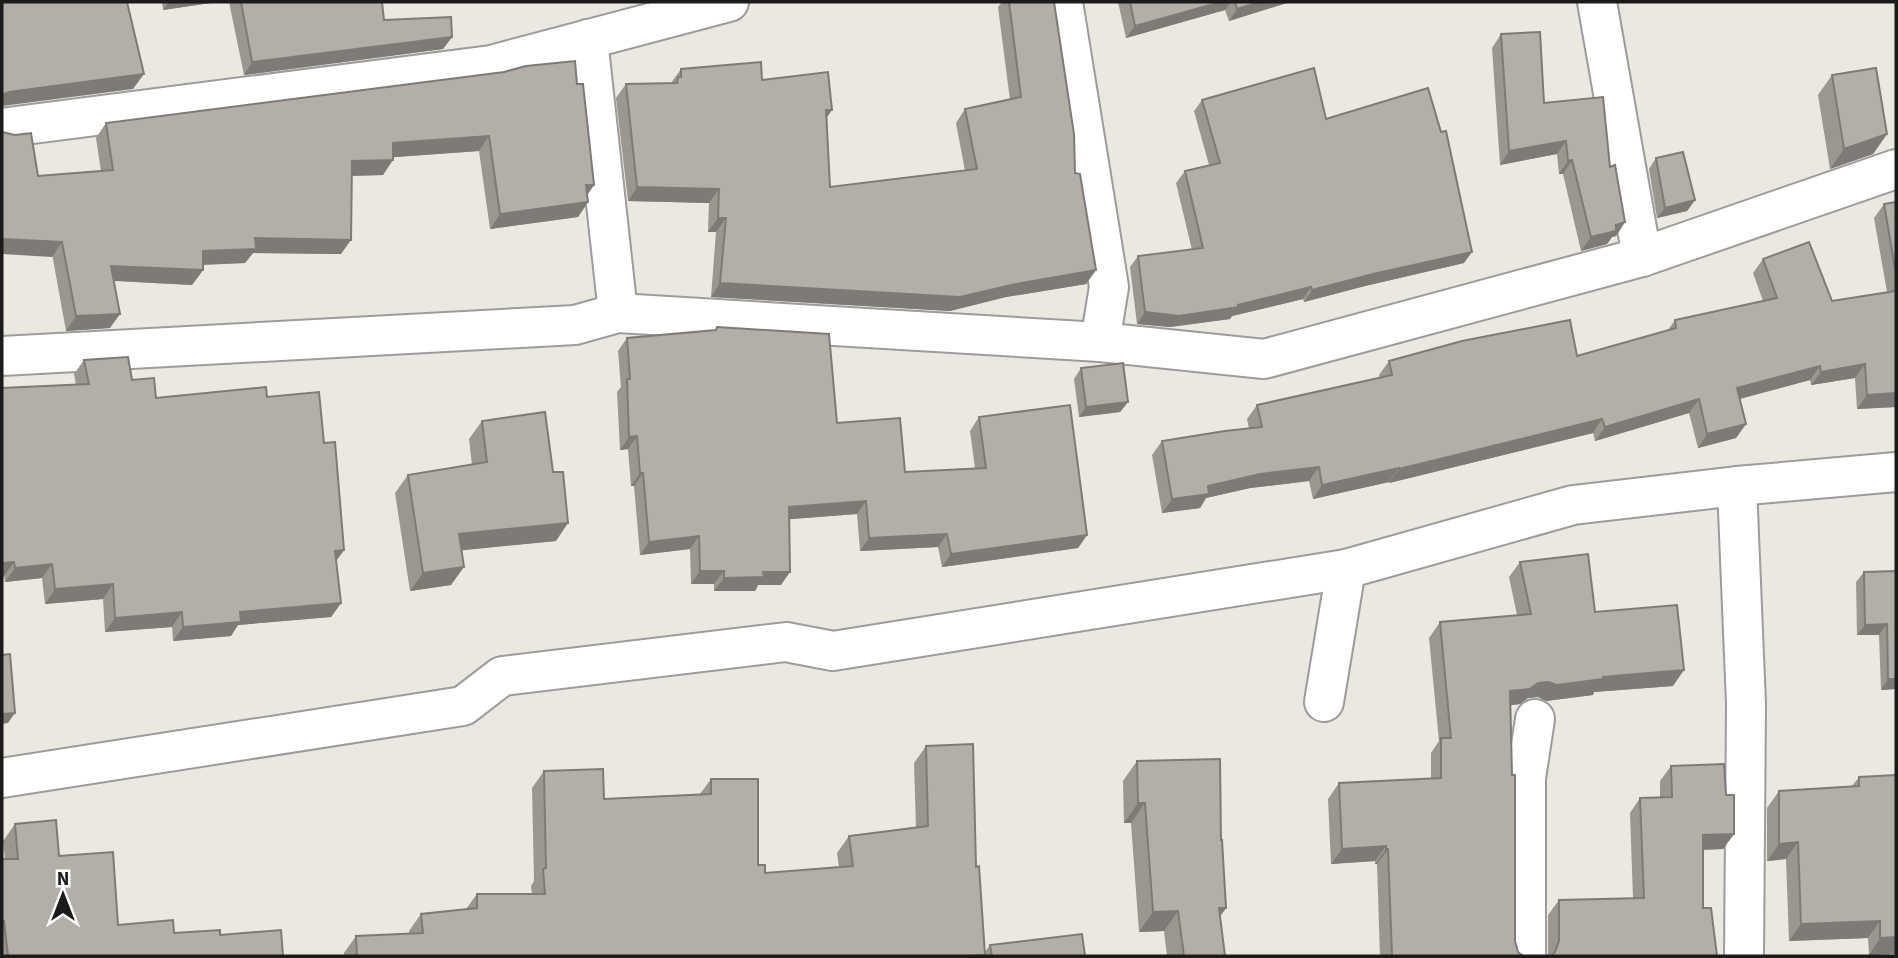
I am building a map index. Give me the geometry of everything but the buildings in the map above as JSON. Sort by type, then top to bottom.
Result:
[{"type":"street","points":[[2,128],[491,65],[729,2]]},
{"type":"street","points":[[1063,2],[1109,287],[1100,342]]},
{"type":"street","points":[[1597,2],[1642,257]]},
{"type":"street","points":[[589,39],[618,313]]},
{"type":"street","points":[[2,356],[575,325],[618,313],[1100,342],[1264,359],[1642,257],[1896,169]]},
{"type":"street","points":[[2,778],[463,706],[502,676],[786,642],[833,651],[1346,569],[1573,505],[1737,486],[1896,472]]},
{"type":"street","points":[[1737,486],[1746,704],[1744,956]]},
{"type":"street","points":[[1324,702],[1346,569]]},
{"type":"street","points":[[1526,956],[1526,778],[1535,719]]}]
